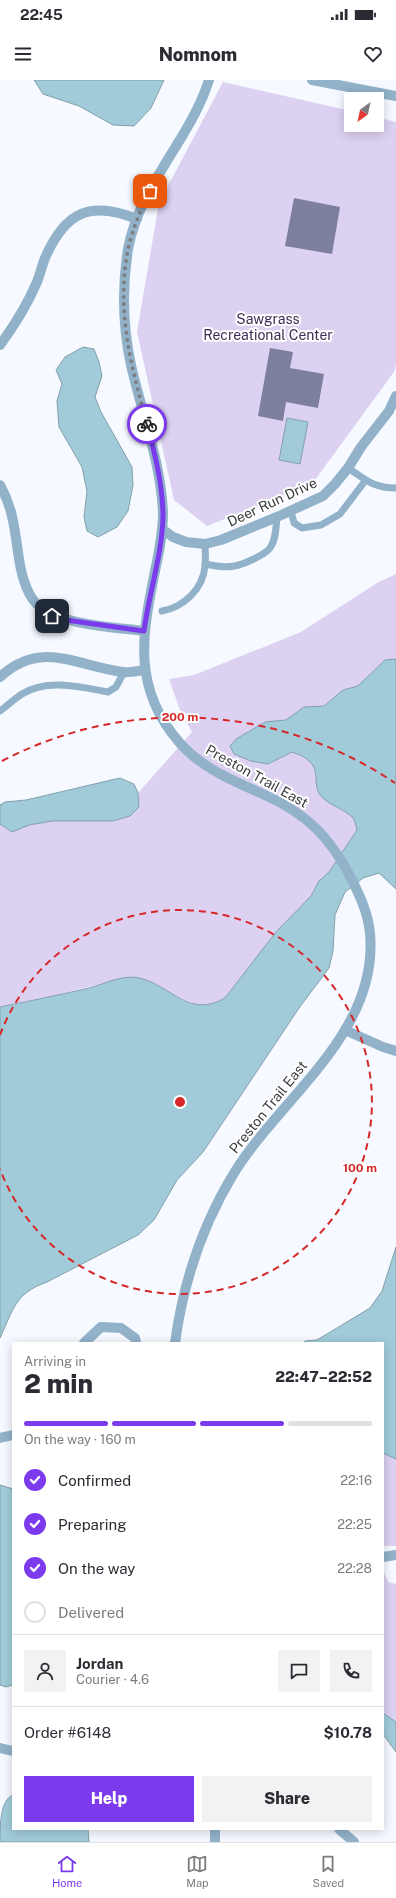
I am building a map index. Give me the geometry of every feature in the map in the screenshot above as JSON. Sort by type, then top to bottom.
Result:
[{"type":"street","name":"Preston Trail East","points":[[174,1342],[178,1320],[191,1272],[203,1235],[221,1197],[253,1144],[328,1054],[345,1030],[365,987],[369,959],[370,934],[366,914],[354,883],[336,851],[319,830],[287,807],[210,768],[186,750],[167,727],[159,714],[150,693],[144,670],[144,631],[162,529],[161,495],[155,456],[131,364],[126,337],[124,299],[125,272],[129,245],[137,219],[156,177],[198,107],[209,80]]},
{"type":"street","points":[[312,80],[326,81],[396,96]]},
{"type":"street","points":[[0,345],[30,297],[55,238],[65,225],[75,216],[88,211],[102,210],[120,212],[137,219]]},
{"type":"street","name":"Deer Run Drive","points":[[162,529],[173,537],[186,542],[205,544],[221,540],[323,496],[348,468],[361,447],[392,413],[396,396]]},
{"type":"street","points":[[0,485],[12,515],[21,569],[29,593],[40,608],[52,616],[66,620],[144,631]]},
{"type":"street","points":[[0,677],[24,661],[45,656],[61,657],[124,672],[144,670]]},
{"type":"street","points":[[345,1030],[383,1047],[396,1051]]},
{"type":"street","points":[[85,1342],[101,1327],[121,1328],[135,1338],[136,1342]]},
{"type":"street","points":[[0,1438],[12,1435]]},
{"type":"street","points":[[384,1557],[396,1555]]},
{"type":"street","points":[[0,1748],[12,1751]]},
{"type":"street","points":[[215,1830],[216,1842]]},
{"type":"street","points":[[340,1830],[354,1842]]},
{"type":"lane","points":[[348,468],[365,481],[381,488],[396,488]]},
{"type":"lane","points":[[291,511],[294,523],[302,528],[321,526],[340,514],[365,481]]},
{"type":"lane","points":[[205,564],[218,567],[235,566],[259,556],[270,548],[275,537],[277,517]]},
{"type":"lane","points":[[162,611],[183,603],[194,592],[201,580],[205,564],[205,544]]},
{"type":"lane","points":[[0,711],[23,693],[45,686],[71,686],[108,692],[116,687],[124,672]]},
{"type":"green space","name":"Sawgrass Recreational Center","points":[[223,82],[344,109],[344,132],[384,132],[384,119],[396,122],[396,365],[394,372],[312,484],[207,526],[174,500],[137,332],[159,203]]},
{"type":"green space","points":[[396,574],[396,659],[385,660],[358,686],[343,690],[324,706],[304,707],[286,720],[265,722],[268,764],[292,752],[310,762],[316,774],[318,792],[329,803],[350,815],[354,819],[357,830],[329,872],[319,881],[311,896],[276,932],[225,998],[213,1005],[200,1006],[175,996],[158,985],[119,979],[57,995],[0,1007],[0,824],[12,832],[29,825],[139,807],[138,793],[192,732],[180,710],[169,679],[194,675],[301,632],[377,583]]},
{"type":"green space","points":[[384,1453],[396,1459],[396,1546],[384,1546]]},
{"type":"green space","points":[[384,1572],[388,1582],[396,1584],[396,1722],[384,1714]]},
{"type":"water","points":[[34,80],[164,80],[151,108],[134,126],[113,125],[79,106],[43,94]]},
{"type":"water","points":[[83,347],[94,349],[102,376],[95,397],[101,412],[132,467],[133,485],[128,511],[117,527],[98,537],[87,531],[84,517],[87,491],[82,467],[59,427],[57,401],[62,384],[56,370],[65,357]]},
{"type":"water","points":[[287,418],[308,422],[300,464],[279,460]]},
{"type":"water","points":[[396,659],[396,889],[379,873],[363,878],[345,892],[335,915],[333,951],[329,968],[299,1008],[203,1152],[177,1180],[154,1220],[138,1235],[28,1291],[16,1304],[0,1338],[0,1007],[89,988],[127,977],[139,978],[151,982],[190,1003],[201,1005],[225,998],[276,932],[311,896],[319,881],[329,872],[357,830],[354,819],[350,815],[329,803],[318,792],[314,768],[310,762],[303,757],[292,752],[268,764],[251,761],[234,754],[230,746],[236,739],[265,722],[286,720],[304,707],[324,706],[343,690],[358,686],[385,660]]},
{"type":"water","points":[[120,778],[134,784],[138,793],[139,807],[130,816],[113,821],[52,821],[29,825],[12,832],[0,824],[0,805],[5,802],[26,800]]},
{"type":"water","points":[[396,1247],[396,1459],[384,1453],[384,1342],[304,1342],[317,1340],[370,1308],[382,1291]]},
{"type":"water","points":[[0,1485],[12,1489],[12,1685],[6,1687],[0,1685]]},
{"type":"water","points":[[384,1714],[396,1722],[396,1752],[384,1735]]},
{"type":"water","points":[[12,1796],[12,1830],[88,1830],[89,1842],[0,1842],[3,1808],[5,1802]]},
{"type":"building","points":[[294,198],[340,207],[332,254],[285,246]]},
{"type":"building","points":[[270,348],[293,352],[290,368],[324,374],[318,408],[286,402],[283,421],[258,416]]},
{"type":"way so far","points":[[147,424],[131,364],[126,337],[124,299],[125,272],[129,245],[137,219],[150,191]]},
{"type":"route","points":[[52,616],[66,620],[144,631],[159,552],[163,516],[155,456],[147,424]]}]
